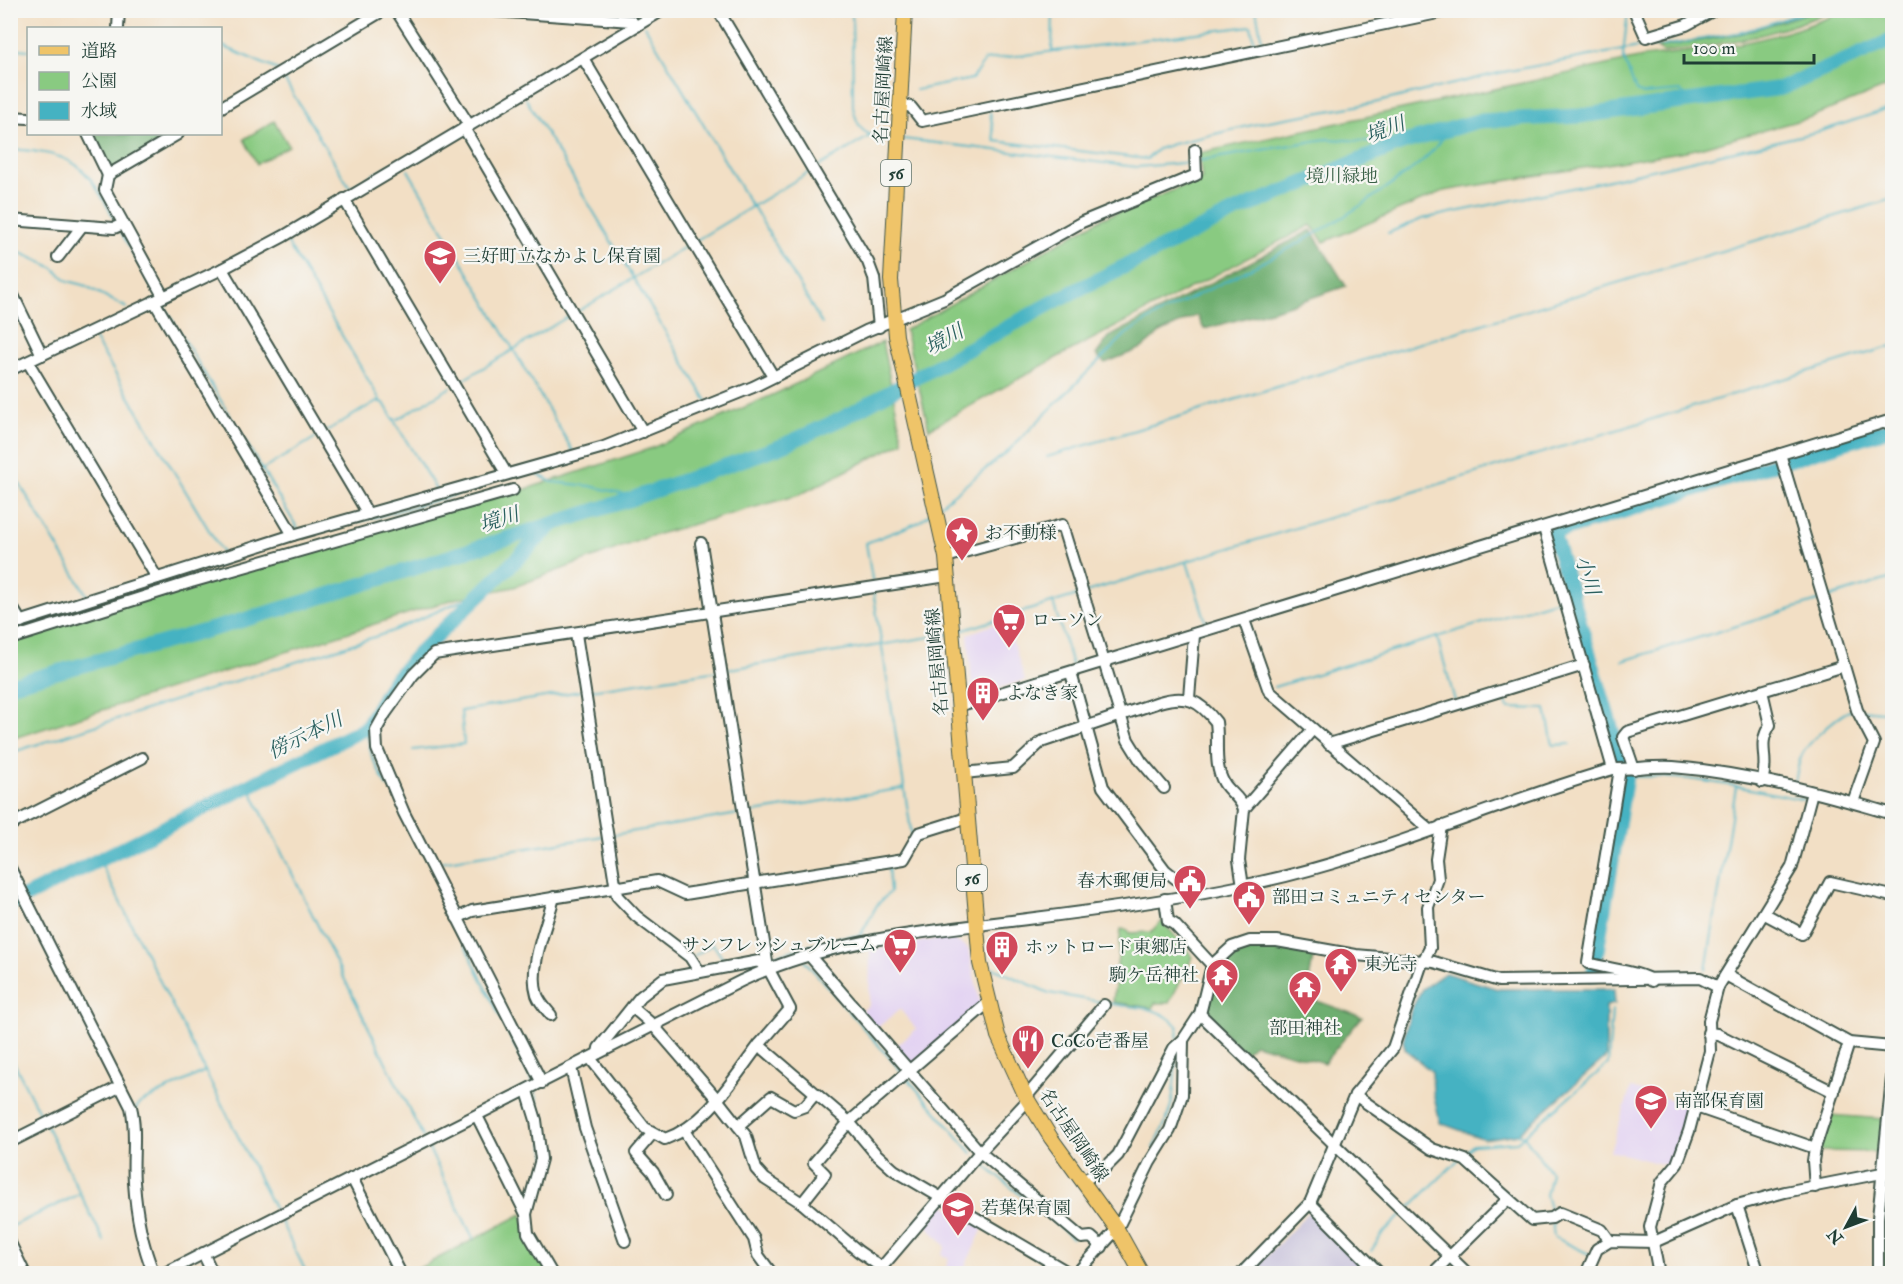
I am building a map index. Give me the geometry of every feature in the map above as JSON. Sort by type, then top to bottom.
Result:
[{"type":"main road","name":"名古屋岡崎線","points":[[905,10],[891,280],[896,336],[946,557],[975,925],[988,1003],[1010,1065],[1027,1099],[1117,1229],[1142,1274]]},
{"type":"street","points":[[118,27],[119,10]]},
{"type":"street","points":[[222,107],[384,10]]},
{"type":"street","points":[[396,10],[467,127],[643,432]]},
{"type":"street","points":[[480,10],[631,21],[637,26]]},
{"type":"street","points":[[10,370],[284,237],[663,10]]},
{"type":"street","points":[[718,10],[868,262],[874,278],[879,327]]},
{"type":"street","points":[[900,104],[911,107],[922,121],[1452,10]]},
{"type":"street","points":[[1634,10],[1646,37],[1686,25],[1714,10]]},
{"type":"street","points":[[583,58],[773,376]]},
{"type":"street","points":[[10,117],[27,118]]},
{"type":"street","points":[[88,135],[108,175],[105,190],[159,298],[293,535]]},
{"type":"street","points":[[108,175],[176,135]]},
{"type":"street","points":[[10,604],[16,624],[293,535],[506,473],[561,461],[643,432],[753,387],[866,331],[944,299],[1082,222],[1196,176],[1194,152]]},
{"type":"street","points":[[344,199],[506,473]]},
{"type":"street","points":[[10,220],[114,228],[123,224]]},
{"type":"street","points":[[58,257],[82,225]]},
{"type":"street","points":[[222,269],[368,514]]},
{"type":"street","points":[[10,289],[42,355]]},
{"type":"street","points":[[28,362],[157,578]]},
{"type":"street","points":[[958,706],[1893,420]]},
{"type":"street","points":[[1780,454],[1857,710],[1874,743],[1853,802]]},
{"type":"street","points":[[10,639],[223,573],[513,490]]},
{"type":"street","points":[[946,557],[1062,525],[1119,714],[1134,752],[1164,788]]},
{"type":"street","points":[[1544,528],[1584,665],[1624,769]]},
{"type":"street","points":[[700,543],[713,611],[767,969]]},
{"type":"street","points":[[542,1083],[457,918],[380,760],[375,739],[376,730],[413,674],[434,654],[947,576]]},
{"type":"street","points":[[1244,620],[1269,691],[1430,830]]},
{"type":"street","points":[[576,634],[617,896],[636,916],[684,952],[699,971]]},
{"type":"street","points":[[1189,698],[1194,635]]},
{"type":"street","points":[[1329,744],[1584,665]]},
{"type":"street","points":[[1652,981],[1643,974],[1614,971],[1588,963],[1624,769],[1623,737],[1627,732],[1844,666]]},
{"type":"street","points":[[1071,673],[1103,787],[1165,870],[1195,894]]},
{"type":"street","points":[[1762,691],[1770,724],[1762,738],[1767,767],[1762,782]]},
{"type":"street","points":[[964,773],[1013,768],[1041,742],[1119,714],[1174,698],[1189,698],[1199,703],[1216,722],[1217,767],[1224,784],[1241,801],[1244,809],[1239,860],[1243,886]]},
{"type":"street","points":[[1244,809],[1313,729]]},
{"type":"street","points":[[10,825],[142,758]]},
{"type":"street","points":[[163,1274],[767,969],[809,955],[975,925],[1165,899],[1287,877],[1624,769],[1670,767],[1710,771],[1812,792],[1893,814]]},
{"type":"street","points":[[1659,1274],[1650,1227],[1662,1182],[1677,1164],[1696,1107],[1710,1051],[1708,1033],[1718,987],[1792,867],[1812,792]]},
{"type":"street","points":[[457,918],[472,911],[657,881],[685,894],[904,859],[919,833],[967,818]]},
{"type":"street","points":[[1241,1274],[1310,1203],[1355,1095],[1393,1048],[1422,963],[1430,948],[1428,907],[1438,879],[1436,859],[1442,826]]},
{"type":"street","points":[[10,868],[131,1107],[135,1121],[135,1192],[140,1231],[154,1274]]},
{"type":"street","points":[[1765,914],[1802,934],[1830,882],[1893,896]]},
{"type":"street","points":[[551,1015],[538,998],[535,986],[536,965],[554,897]]},
{"type":"street","points":[[1165,899],[1168,921],[1174,924],[1212,965]]},
{"type":"street","points":[[1083,1181],[1107,1166],[1118,1155],[1174,1048],[1183,1040],[1200,1014],[1212,965],[1232,947],[1250,941],[1277,941],[1422,963],[1434,962],[1499,981],[1652,981],[1700,978],[1718,987]]},
{"type":"street","points":[[809,955],[980,1152],[1082,1238],[1091,1237],[1102,1247]]},
{"type":"street","points":[[759,961],[767,969],[790,1009],[700,1120],[685,1132],[665,1139],[645,1128],[624,1104],[594,1056],[632,1008],[663,979],[759,961]]},
{"type":"street","points":[[1726,975],[1849,1044],[1893,1047]]},
{"type":"street","points":[[802,1203],[825,1174],[814,1163],[849,1122],[988,1003]]},
{"type":"street","points":[[632,1008],[654,1026],[746,1136],[756,1168],[765,1179],[802,1203],[879,1270],[1027,1099],[1104,1005]]},
{"type":"street","points":[[1200,1014],[1468,1274]]},
{"type":"street","points":[[1708,1033],[1717,1034],[1834,1092]]},
{"type":"street","points":[[1076,1274],[1117,1229],[1177,1113],[1182,1095],[1183,1040]]},
{"type":"street","points":[[1815,1187],[1813,1161],[1815,1148],[1849,1044]]},
{"type":"street","points":[[759,1045],[849,1122],[875,1153],[894,1170],[942,1196],[1071,1274]]},
{"type":"street","points":[[571,1068],[585,1128],[625,1241]]},
{"type":"street","points":[[1878,1274],[1876,1249],[1888,1172],[1893,1078]]},
{"type":"street","points":[[10,1142],[119,1087]]},
{"type":"street","points":[[526,1214],[541,1159],[536,1120],[527,1091]]},
{"type":"street","points":[[738,1126],[771,1097],[794,1110],[804,1107],[814,1094]]},
{"type":"street","points":[[1355,1095],[1432,1149],[1465,1161],[1532,1220],[1552,1218],[1560,1213],[1602,1230],[1610,1241]]},
{"type":"street","points":[[1696,1107],[1815,1148]]},
{"type":"street","points":[[477,1116],[526,1214],[528,1233],[552,1274]]},
{"type":"street","points":[[685,1132],[754,1239],[758,1255],[771,1274]]},
{"type":"street","points":[[653,1133],[636,1153],[652,1172],[666,1195]]},
{"type":"street","points":[[1586,1274],[1597,1249],[1610,1241],[1654,1242],[1737,1205],[1888,1172]]},
{"type":"street","points":[[352,1178],[401,1274]]},
{"type":"street","points":[[1432,1274],[1508,1199]]},
{"type":"street","points":[[1310,1203],[1380,1274]]},
{"type":"street","points":[[1737,1205],[1759,1274]]},
{"type":"street","points":[[10,1243],[25,1274]]},
{"type":"street","points":[[202,1253],[213,1274]]},
{"type":"shaded area","points":[[1006,620],[1025,680],[983,693],[972,687],[968,634]]},
{"type":"shaded area","points":[[949,937],[968,948],[981,1007],[910,1068],[893,1049],[916,1029],[900,1009],[876,1029],[862,1011],[869,1005],[870,950]]},
{"type":"shaded area","name":"南部保育園","points":[[1631,1088],[1693,1106],[1674,1162],[1670,1166],[1610,1151]]},
{"type":"shaded area","name":"若葉保育園","points":[[943,1204],[983,1228],[962,1273],[944,1273],[949,1259],[941,1254],[946,1247],[926,1224]]},
{"type":"shaded area","points":[[1310,1211],[1373,1273],[1250,1274]]},
{"type":"green space","points":[[1815,11],[1830,11],[1790,27],[1748,38],[1663,52],[1657,48],[1739,34]]},
{"type":"green space","name":"境川緑地","points":[[1843,11],[1892,11],[1892,85],[1808,118],[1692,150],[1444,191],[1324,242],[1311,225],[1056,358],[929,429],[905,330],[1101,219],[1202,179],[1199,153],[1643,57],[1694,51],[1770,37]]},
{"type":"green space","points":[[274,121],[289,146],[257,164],[244,139]]},
{"type":"green space","points":[[92,135],[153,135],[157,144],[111,172]]},
{"type":"green space","points":[[1311,230],[1346,286],[1281,308],[1204,329],[1197,315],[1160,333],[1142,348],[1105,363],[1096,355],[1109,337]]},
{"type":"green space","points":[[882,342],[903,442],[799,495],[651,536],[514,587],[454,599],[11,739],[10,640],[293,550],[526,489],[652,448],[779,392]]},
{"type":"green space","points":[[1162,921],[1193,957],[1169,1003],[1155,1003],[1152,1008],[1113,1002],[1121,929],[1128,930],[1129,933],[1151,932]]},
{"type":"green space","points":[[1239,946],[1268,946],[1314,953],[1306,997],[1362,1017],[1324,1063],[1255,1044],[1244,1053],[1204,1012],[1215,969]]},
{"type":"green space","points":[[1829,1115],[1884,1119],[1881,1152],[1818,1151]]},
{"type":"green space","points":[[522,1214],[548,1274],[408,1274]]},
{"type":"green space","points":[[1880,1237],[1892,1238],[1892,1273],[1881,1273]]},
{"type":"water","points":[[1445,973],[1498,989],[1614,989],[1615,1004],[1606,1006],[1606,1057],[1518,1134],[1484,1139],[1440,1123],[1433,1093],[1432,1072],[1406,1050],[1403,1041],[1411,1010],[1422,989]]},
{"type":"waterway","points":[[638,10],[641,18]]},
{"type":"waterway","points":[[852,10],[855,117],[866,133],[894,138]]},
{"type":"waterway","points":[[1052,51],[1053,10]]},
{"type":"waterway","points":[[1256,10],[1263,46]]},
{"type":"waterway","points":[[1628,10],[1623,56],[1636,91],[1644,94],[1681,91],[1690,100]]},
{"type":"waterway","points":[[990,112],[995,141],[1147,159],[1158,149],[1173,144],[1269,121],[1374,103],[1503,72],[1639,47],[1663,46],[1742,32],[1812,10]]},
{"type":"waterway","points":[[645,26],[752,207]]},
{"type":"waterway","points":[[916,90],[972,79],[985,60],[1251,26],[1255,46]]},
{"type":"waterway","name":"境川","points":[[10,685],[348,589],[631,499],[779,447],[841,419],[1061,298],[1236,211],[1402,143],[1478,121],[1580,116],[1782,88],[1892,40]]},
{"type":"waterway","points":[[222,46],[278,70]]},
{"type":"waterway","points":[[10,48],[27,50]]},
{"type":"waterway","points":[[281,74],[350,188],[390,165]]},
{"type":"waterway","points":[[526,99],[708,403]]},
{"type":"waterway","points":[[1388,233],[1422,219],[1596,183],[1821,131],[1892,108]]},
{"type":"waterway","points":[[940,505],[1006,453],[1126,334],[1155,316],[1302,241],[1359,207],[1420,162],[1435,148],[1448,130]]},
{"type":"waterway","points":[[816,168],[870,136]]},
{"type":"waterway","points":[[903,139],[1137,167],[1193,162]]},
{"type":"waterway","points":[[1198,161],[1326,139],[1402,143]]},
{"type":"waterway","points":[[10,149],[51,154],[77,166],[96,187],[116,222]]},
{"type":"waterway","points":[[408,170],[574,453]]},
{"type":"waterway","points":[[695,241],[811,171]]},
{"type":"waterway","points":[[1047,457],[1892,199]]},
{"type":"waterway","points":[[753,206],[822,324]]},
{"type":"waterway","points":[[120,230],[157,296]]},
{"type":"waterway","points":[[287,242],[380,400]]},
{"type":"waterway","points":[[577,312],[690,244]]},
{"type":"waterway","points":[[10,248],[52,267],[68,281],[84,285],[127,308]]},
{"type":"waterway","points":[[162,303],[298,529]]},
{"type":"waterway","points":[[458,383],[569,316]]},
{"type":"waterway","points":[[94,338],[222,552]]},
{"type":"waterway","points":[[1086,592],[1892,346]]},
{"type":"waterway","points":[[323,433],[377,401],[384,403],[393,419],[398,419],[451,387]]},
{"type":"waterway","points":[[393,419],[437,491]]},
{"type":"waterway","name":"小川","points":[[1593,975],[1626,777],[1553,533],[1892,428]]},
{"type":"waterway","points":[[262,470],[318,436]]},
{"type":"waterway","points":[[10,468],[88,597]]},
{"type":"waterway","points":[[533,472],[552,482],[590,486],[637,497]]},
{"type":"waterway","points":[[354,523],[458,494]]},
{"type":"waterway","points":[[873,585],[866,543],[917,523],[931,513]]},
{"type":"waterway","name":"傍示本川","points":[[10,904],[366,728],[392,683],[419,653],[551,526]]},
{"type":"waterway","points":[[1187,562],[1207,625]]},
{"type":"waterway","points":[[1826,598],[1892,578]]},
{"type":"waterway","points":[[873,590],[912,837]]},
{"type":"waterway","points":[[957,632],[1081,594]]},
{"type":"waterway","points":[[1274,687],[1561,599]]},
{"type":"waterway","points":[[10,753],[390,632],[463,600],[469,604]]},
{"type":"waterway","points":[[1623,661],[1821,600]]},
{"type":"waterway","points":[[1053,602],[1072,665]]},
{"type":"waterway","points":[[723,670],[949,634]]},
{"type":"waterway","points":[[1437,637],[1455,701]]},
{"type":"waterway","points":[[590,690],[718,671]]},
{"type":"waterway","points":[[413,750],[464,744],[461,711],[581,691]]},
{"type":"waterway","points":[[1501,696],[1504,695],[1508,708],[1546,709],[1553,745],[1570,744]]},
{"type":"waterway","points":[[1795,781],[1804,751],[1831,723],[1852,710]]},
{"type":"waterway","points":[[1861,710],[1882,712],[1892,710]]},
{"type":"waterway","points":[[366,728],[372,757],[387,787]]},
{"type":"waterway","points":[[1626,777],[1694,780],[1805,800]]},
{"type":"waterway","points":[[248,785],[423,1137]]},
{"type":"waterway","points":[[1706,970],[1736,787]]},
{"type":"waterway","points":[[748,813],[905,788]]},
{"type":"waterway","points":[[612,835],[739,814]]},
{"type":"waterway","points":[[434,863],[603,836]]},
{"type":"waterway","points":[[99,860],[276,1212]]},
{"type":"waterway","points":[[769,957],[841,937],[860,936],[877,905],[890,892],[888,866]]},
{"type":"waterway","points":[[456,927],[533,1083]]},
{"type":"waterway","points":[[694,956],[713,944],[725,962]]},
{"type":"waterway","points":[[805,961],[902,1072]]},
{"type":"waterway","points":[[993,968],[1049,993],[1101,1002]]},
{"type":"waterway","points":[[1106,1003],[1145,1008],[1163,1014],[1178,1027],[1177,1039]]},
{"type":"waterway","points":[[1464,1154],[1473,1145],[1517,1142],[1608,1064],[1612,1010]]},
{"type":"waterway","points":[[1153,1148],[1172,1102],[1176,1053]]},
{"type":"waterway","points":[[10,1055],[44,1122]]},
{"type":"waterway","points":[[135,1110],[140,1103],[205,1071]]},
{"type":"waterway","points":[[907,1078],[972,1153]]},
{"type":"waterway","points":[[535,1088],[546,1157]]},
{"type":"waterway","points":[[47,1127],[104,1241]]},
{"type":"waterway","points":[[1518,1134],[1524,1136],[1551,1173],[1546,1195],[1551,1212]]},
{"type":"waterway","points":[[427,1145],[473,1238]]},
{"type":"waterway","points":[[978,1160],[1073,1238]]},
{"type":"waterway","points":[[1406,1211],[1458,1160]]},
{"type":"waterway","points":[[10,1227],[80,1194]]},
{"type":"waterway","points":[[1371,1251],[1383,1233],[1402,1215]]},
{"type":"waterway","points":[[280,1220],[307,1274]]},
{"type":"waterway","points":[[1552,1222],[1554,1237],[1589,1254]]},
{"type":"place","name":"三好町立なかよし保育園","points":[[440,285]]},
{"type":"place","name":"お不動様","points":[[962,562]]},
{"type":"place","name":"ローソン","points":[[1009,649]]},
{"type":"place","name":"よなき家","points":[[983,722]]},
{"type":"place","name":"春木郵便局","points":[[1190,910]]},
{"type":"place","name":"部田コミュニティセンター","points":[[1249,926]]},
{"type":"place","name":"サンフレッシュブルーム","points":[[900,974]]},
{"type":"place","name":"ホットロード東郷店","points":[[1002,976]]},
{"type":"place","name":"東光寺","points":[[1341,993]]},
{"type":"place","name":"駒ケ岳神社","points":[[1222,1004]]},
{"type":"place","name":"部田神社","points":[[1305,1016]]},
{"type":"place","name":"CoCo壱番屋","points":[[1028,1070]]},
{"type":"place","name":"南部保育園","points":[[1651,1130]]},
{"type":"place","name":"若葉保育園","points":[[958,1237]]}]
